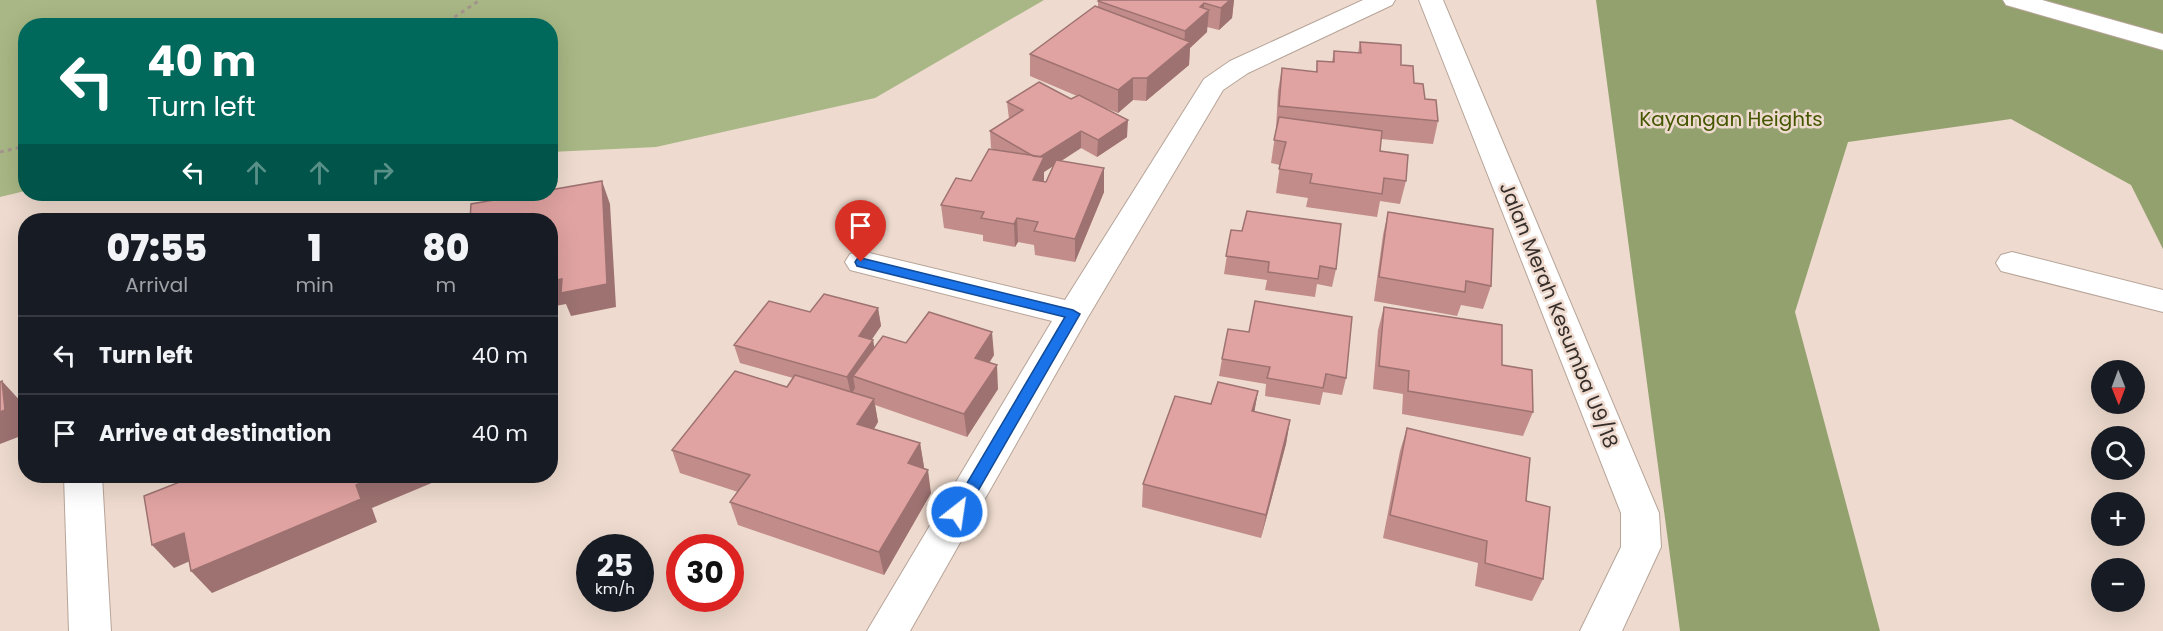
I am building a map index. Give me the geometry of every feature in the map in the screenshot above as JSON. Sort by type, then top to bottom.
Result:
[{"type":"street","points":[[888,631],[1073,314],[1213,86],[1239,67],[1383,0]]},
{"type":"street","name":"Jalan Merah Kesumba U9/18","points":[[1431,0],[1640,513],[1641,548],[1601,631]]},
{"type":"street","points":[[2015,0],[2083,17],[2163,42]]},
{"type":"street","points":[[2054,0],[2083,17]]},
{"type":"street","points":[[861,262],[1073,314]]},
{"type":"street","points":[[2012,263],[2163,301]]},
{"type":"street","points":[[82,483],[90,631]]},
{"type":"path","points":[[453,18],[480,0]]},
{"type":"path","points":[[0,152],[18,148]]},
{"type":"green space","points":[[0,0],[1044,0],[875,98],[656,147],[558,152],[558,18],[18,18],[18,193],[0,197]]},
{"type":"green space","name":"Kayangan Heights","points":[[1596,0],[2163,0],[2163,249],[2131,185],[2011,119],[1848,142],[1795,312],[1880,631],[1680,631]]},
{"type":"building","points":[[1099,0],[1230,0],[1221,8],[1204,3],[1200,7],[1209,10],[1185,31]]},
{"type":"building","points":[[1095,6],[1190,42],[1147,78],[1133,78],[1118,90],[1030,54]]},
{"type":"building","points":[[1360,42],[1401,45],[1401,65],[1413,66],[1414,83],[1423,84],[1425,99],[1436,100],[1438,121],[1279,106],[1282,68],[1317,72],[1317,61],[1334,62],[1334,51],[1361,53]]},
{"type":"building","points":[[1039,82],[1071,99],[1079,95],[1128,120],[1098,140],[1081,131],[1040,157],[1033,156],[990,131],[1023,110],[1007,102]]},
{"type":"building","points":[[1279,117],[1382,131],[1380,151],[1408,155],[1406,181],[1384,178],[1382,194],[1310,183],[1312,174],[1279,169],[1286,142],[1274,140]]},
{"type":"building","points":[[989,149],[1044,157],[1033,180],[1046,182],[1056,160],[1104,168],[1075,239],[1034,231],[1038,222],[1017,218],[1014,224],[981,218],[984,212],[941,205],[956,178],[971,181]]},
{"type":"building","points":[[602,181],[607,284],[561,293],[562,279],[558,280],[558,213],[470,213],[471,204],[488,201],[558,201],[558,189]]},
{"type":"building","points":[[1247,211],[1341,224],[1336,269],[1320,266],[1318,279],[1268,272],[1269,262],[1226,256],[1231,230],[1242,231]]},
{"type":"building","points":[[1388,212],[1493,229],[1491,286],[1466,281],[1465,292],[1379,277]]},
{"type":"building","points":[[824,294],[878,308],[859,336],[873,340],[847,377],[734,345],[769,301],[810,312]]},
{"type":"building","points":[[1255,301],[1352,317],[1346,378],[1326,374],[1323,388],[1267,378],[1270,367],[1222,359],[1228,329],[1249,332]]},
{"type":"building","points":[[1384,307],[1502,325],[1502,365],[1532,370],[1533,412],[1408,391],[1409,371],[1379,366]]},
{"type":"building","points":[[929,312],[992,332],[975,358],[997,365],[964,414],[853,376],[883,336],[906,343]]},
{"type":"building","points":[[735,371],[787,387],[795,375],[874,399],[857,424],[920,443],[908,463],[928,470],[879,552],[730,502],[750,475],[672,450]]},
{"type":"building","points":[[2,381],[5,410],[0,412],[0,382]]},
{"type":"building","points":[[1218,382],[1258,391],[1252,411],[1290,420],[1266,515],[1143,484],[1175,396],[1211,404]]},
{"type":"building","points":[[1407,428],[1530,458],[1526,501],[1550,507],[1543,579],[1485,563],[1487,541],[1390,515]]},
{"type":"building","points":[[177,483],[361,483],[356,485],[361,499],[191,571],[184,533],[152,545],[144,496]]},
{"type":"route","points":[[861,262],[1073,314],[957,512]]}]
